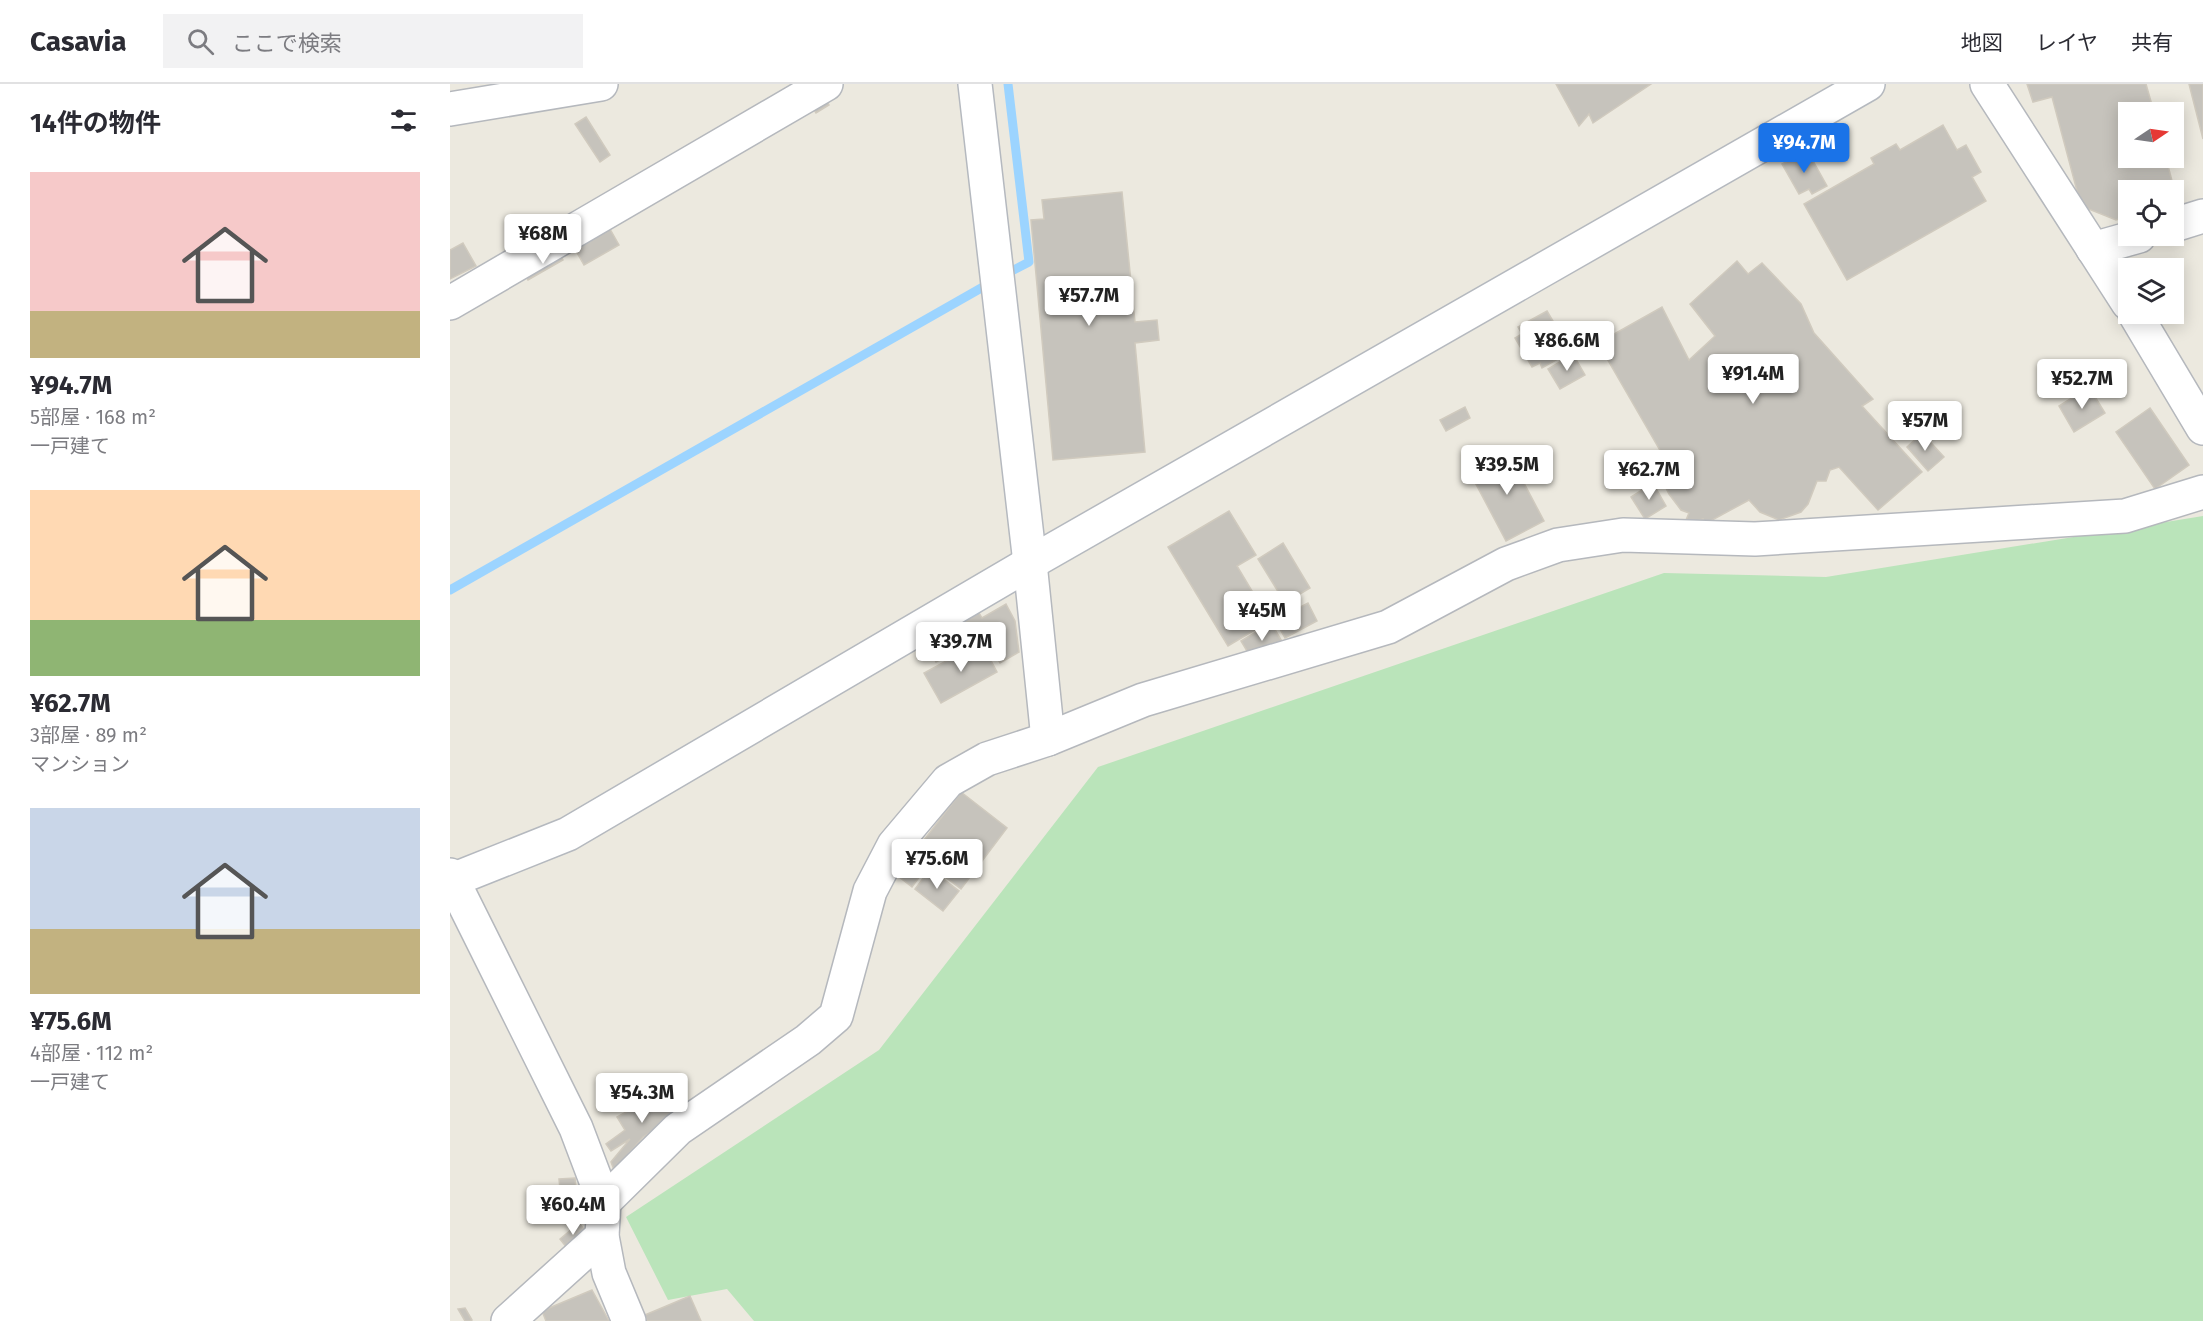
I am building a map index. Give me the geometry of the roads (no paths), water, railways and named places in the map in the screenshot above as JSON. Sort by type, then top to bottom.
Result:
[{"type":"street","points":[[450,109],[601,84]]},
{"type":"street","points":[[450,303],[826,84]]},
{"type":"street","points":[[975,84],[1030,563],[1047,739]]},
{"type":"street","points":[[629,1321],[609,1273],[602,1236],[604,1202],[576,1128],[451,882],[568,834],[1030,563],[1868,84]]},
{"type":"street","points":[[1988,84],[2118,288]]},
{"type":"street","points":[[2184,222],[2203,216]]},
{"type":"street","points":[[2093,249],[2118,242]]},
{"type":"street","points":[[2141,324],[2203,428]]},
{"type":"street","points":[[604,1202],[678,1129],[808,1040],[836,1016],[870,891],[894,844],[948,781],[987,759],[1047,739],[1143,700],[1388,627],[1506,564],[1558,545],[1623,535],[1755,539],[2126,516],[2203,492]]},
{"type":"street","points":[[508,1321],[602,1236]]},
{"type":"waterway","points":[[1002,276],[1029,262],[1008,84]]},
{"type":"waterway","points":[[450,590],[990,283]]}]
